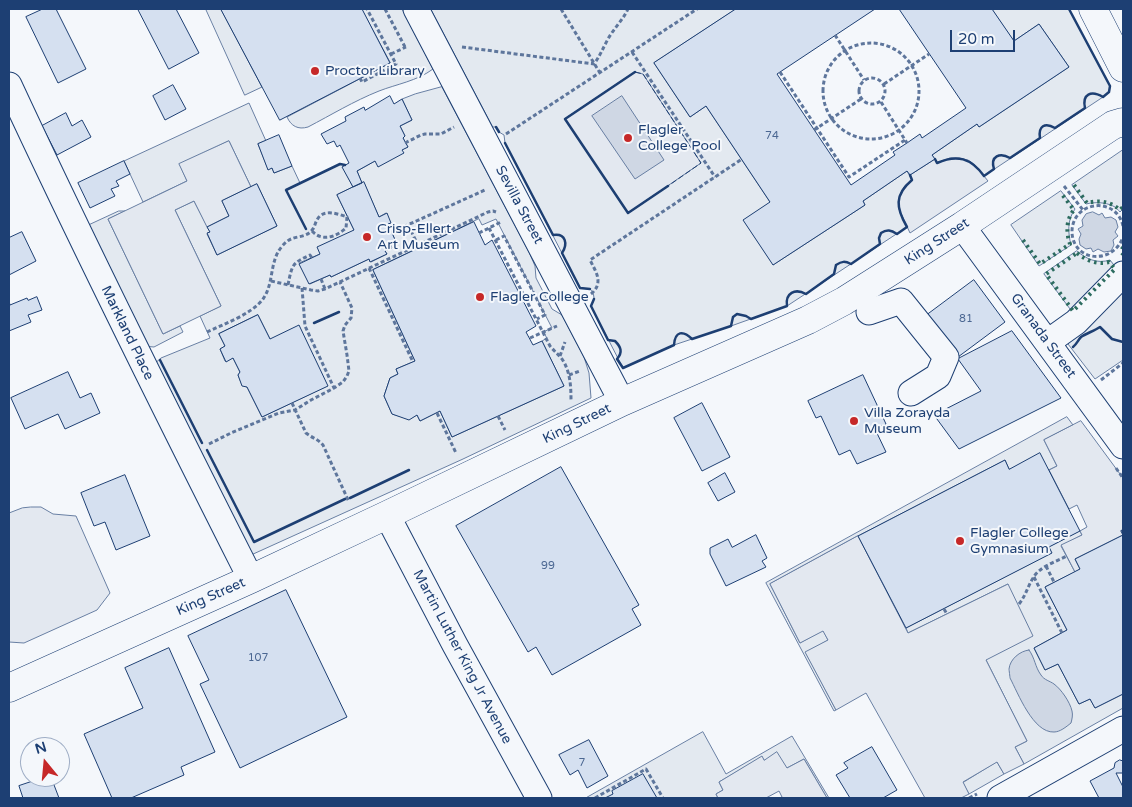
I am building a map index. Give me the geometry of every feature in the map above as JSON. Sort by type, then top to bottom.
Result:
[{"type":"main road","points":[[1093,9],[1123,68]]},
{"type":"main road","name":"King Street","points":[[9,688],[387,516],[622,402],[808,320],[844,301],[962,226],[1120,119]]},
{"type":"street","name":"Sevilla Street","points":[[416,9],[622,402]]},
{"type":"street","name":"Markland Place","points":[[9,85],[58,192],[251,579]]},
{"type":"street","name":"Granada Street","points":[[962,226],[1123,446]]},
{"type":"street","points":[[1048,342],[1076,322],[1123,274]]},
{"type":"street","points":[[869,312],[901,302],[946,357],[938,376],[911,393]]},
{"type":"street","name":"Martin Luther King Jr Avenue","points":[[387,516],[539,798]]},
{"type":"street","points":[[1000,798],[1123,729]]},
{"type":"path","points":[[360,78],[362,82],[396,64],[367,9]]},
{"type":"path","points":[[385,9],[405,47]]},
{"type":"path","points":[[561,9],[600,73]]},
{"type":"path","points":[[594,64],[602,54],[608,39],[628,9]]},
{"type":"path","points":[[504,135],[697,9]]},
{"type":"path","points":[[835,35],[864,80]]},
{"type":"path","points":[[390,54],[413,43]]},
{"type":"path","points":[[884,44],[905,57],[912,66],[919,85],[918,101],[912,116],[898,130],[888,136],[874,139],[860,138],[840,128],[832,119],[824,99],[824,85],[827,72],[835,60],[845,51],[860,45],[884,44]]},
{"type":"path","points":[[460,47],[594,64]]},
{"type":"path","points":[[632,52],[715,177]]},
{"type":"path","points":[[884,84],[929,54]]},
{"type":"path","points":[[780,72],[849,177],[906,142],[881,102]]},
{"type":"path","points":[[877,78],[884,84],[886,91],[881,102],[870,104],[861,98],[859,91],[864,80],[877,78]]},
{"type":"path","points":[[816,129],[861,98]]},
{"type":"path","points":[[405,143],[425,134],[441,134],[458,125]]},
{"type":"path","points":[[587,296],[597,287],[598,281],[597,274],[590,260],[742,159]]},
{"type":"path","points":[[1062,183],[1083,210]]},
{"type":"path","points":[[392,232],[486,189]]},
{"type":"path","points":[[1123,226],[1121,216],[1111,209],[1103,206],[1094,206],[1086,208],[1079,214],[1072,227],[1072,235],[1078,248],[1084,253],[1099,257],[1107,256],[1113,252],[1120,246],[1123,237]]},
{"type":"path","points":[[271,281],[318,291],[488,212],[497,212],[504,222]]},
{"type":"path","points":[[207,332],[256,307],[270,287],[278,252],[288,240],[307,235],[312,231],[317,218],[321,215],[334,213],[348,217],[346,228],[332,236],[320,238],[312,231]]},
{"type":"path","points":[[480,233],[498,224]]},
{"type":"path","points":[[408,225],[418,245]]},
{"type":"path","points":[[489,228],[550,346],[563,360],[568,370],[571,382],[571,400]]},
{"type":"path","points":[[496,240],[504,236],[545,315],[537,319]]},
{"type":"path","points":[[288,284],[293,265],[310,255],[312,258]]},
{"type":"path","points":[[370,268],[413,362]]},
{"type":"path","points":[[322,279],[325,288]]},
{"type":"path","points":[[205,446],[231,432],[279,413],[295,410],[343,382],[348,370],[343,331],[345,324],[351,318],[352,308],[340,282]]},
{"type":"path","points":[[302,288],[305,326],[334,388]]},
{"type":"path","points":[[530,338],[552,328]]},
{"type":"path","points":[[1098,381],[1123,364]]},
{"type":"path","points":[[292,403],[306,433],[323,445],[350,502]]},
{"type":"path","points":[[437,413],[456,453]]},
{"type":"path","points":[[498,416],[504,430]]},
{"type":"path","points":[[1019,604],[1034,576],[1040,570],[1067,556]]},
{"type":"path","points":[[1046,566],[1054,582]]},
{"type":"path","points":[[1034,576],[1062,633]]},
{"type":"path","points":[[944,609],[947,614]]},
{"type":"path","points":[[595,798],[646,769],[663,798]]},
{"type":"shaded area","points":[[206,9],[221,9],[262,87],[245,95]]},
{"type":"shaded area","points":[[362,9],[402,9],[433,69],[414,79],[361,99],[308,127],[301,128],[295,126],[287,117],[390,63]]},
{"type":"shaded area","points":[[431,9],[736,9],[654,63],[690,117],[706,106],[770,202],[773,265],[865,205],[863,201],[907,171],[912,180],[904,187],[899,209],[907,227],[787,306],[674,345],[623,368],[591,306],[594,299],[593,293],[590,289],[580,288],[505,143],[504,135],[496,127],[493,127]]},
{"type":"shaded area","points":[[992,9],[1069,9],[1110,86],[1109,92],[1103,97],[984,176],[975,165],[944,160],[937,163],[932,155],[977,124],[979,127],[1069,67],[1039,24],[1014,41]]},
{"type":"shaded area","points":[[635,72],[643,74],[701,163],[628,213],[565,119]]},
{"type":"shaded area","points":[[442,87],[529,252],[535,266],[536,278],[552,309],[562,315],[584,357],[589,373],[591,398],[463,459],[251,555],[153,365],[161,358],[210,338],[200,316],[221,306],[175,210],[194,201],[210,232],[207,234],[217,255],[277,226],[257,184],[251,187],[229,141],[180,165],[187,181],[143,202],[124,161],[249,103],[266,141],[258,144],[268,169],[272,168],[274,173],[292,166],[300,183],[340,164],[345,165],[343,167],[353,187],[337,195],[354,230],[320,254],[299,263],[310,284],[330,275],[331,277],[369,259],[371,262],[387,254],[385,251],[396,242],[388,224],[386,213],[379,217],[357,171],[408,147],[400,126],[412,120],[402,99]],"holes":[[[479,219],[482,225],[496,219],[552,328],[543,332],[547,338],[542,341],[564,386],[452,437],[440,411],[420,421],[417,415],[409,419],[392,414],[384,396],[390,378],[398,374],[396,369],[415,361],[373,270]],[[258,315],[270,339],[327,386],[262,417],[247,387],[242,385],[238,375],[240,372],[233,358],[225,361],[220,349],[225,346],[219,334]]]},
{"type":"shaded area","name":"Flagler College Pool","points":[[622,96],[664,160],[635,179],[592,116]]},
{"type":"shaded area","points":[[229,141],[251,187],[222,201],[229,216],[207,227],[194,201],[175,210],[221,306],[163,334],[108,219],[187,181],[179,164]]},
{"type":"shaded area","points":[[1123,150],[1123,209],[1120,212],[1114,206],[1107,204],[1086,204],[1072,185]]},
{"type":"shaded area","points":[[950,158],[968,160],[975,165],[988,181],[910,233],[899,209],[899,198],[904,187],[912,180],[910,175],[935,159],[937,163]]},
{"type":"shaded area","points":[[1061,191],[1075,209],[1069,227],[1071,245],[1039,266],[1011,225]]},
{"type":"shaded area","points":[[119,211],[125,211],[108,219],[163,334],[180,326],[183,332],[154,347],[143,346],[85,227]]},
{"type":"shaded area","points":[[1093,212],[1099,215],[1102,213],[1105,218],[1111,217],[1116,220],[1118,227],[1115,232],[1118,236],[1113,240],[1114,245],[1111,251],[1104,252],[1098,249],[1093,252],[1091,248],[1086,249],[1080,245],[1079,239],[1081,234],[1078,229],[1083,226],[1082,220],[1086,214]]},
{"type":"shaded area","points":[[1077,251],[1092,260],[1110,260],[1117,269],[1073,313],[1044,274]]},
{"type":"shaded area","points":[[1123,286],[1123,360],[1095,379],[1068,344]]},
{"type":"shaded area","points":[[1067,417],[1073,425],[1044,440],[1057,466],[1049,470],[1009,469],[1005,460],[770,584],[800,643],[823,630],[828,640],[806,653],[836,710],[834,711],[766,583]]},
{"type":"shaded area","points":[[1081,421],[1123,478],[1123,530],[1121,531],[1123,535],[1075,559],[1080,569],[1075,572],[1061,545],[1082,535],[1080,531],[1087,527],[1077,505],[1069,509],[1049,470],[1057,466],[1044,440]]},
{"type":"shaded area","points":[[31,507],[41,507],[53,514],[76,516],[110,593],[97,610],[24,643],[9,642],[9,513]]},
{"type":"shaded area","points":[[1080,531],[1082,535],[1061,546],[1075,572],[1045,587],[1067,630],[1034,648],[1045,670],[1058,664],[1079,704],[1090,699],[1095,708],[1123,694],[1123,708],[1024,764],[1015,747],[1027,741],[986,660],[1008,584],[908,633],[906,628],[1051,553],[1049,547]]},
{"type":"shaded area","points":[[858,536],[908,633],[1008,584],[1033,636],[986,660],[1027,741],[1015,747],[1024,764],[1004,774],[997,762],[963,782],[969,794],[961,798],[925,798],[866,693],[836,710],[805,652],[828,640],[823,631],[800,643],[770,584]]},
{"type":"shaded area","points":[[1029,650],[1041,675],[1059,689],[1071,707],[1071,723],[1058,731],[1046,731],[1039,726],[1027,711],[1010,678],[1009,669],[1013,659]]},
{"type":"shaded area","points":[[703,732],[726,774],[792,736],[829,798],[827,798],[804,759],[787,768],[764,760],[762,757],[719,782],[723,790],[716,794],[718,798],[586,798]]},
{"type":"shaded area","points":[[777,752],[787,768],[804,759],[827,798],[780,798],[782,797],[779,791],[766,798],[718,798],[716,794],[723,790],[719,782],[762,756],[764,760]]},
{"type":"shaded area","points":[[997,762],[1004,774],[969,794],[963,783]]},
{"type":"building","points":[[43,9],[56,9],[86,69],[58,83],[26,17]]},
{"type":"building","points":[[138,9],[176,9],[199,53],[169,69]]},
{"type":"building","name":"Proctor Library","points":[[221,9],[362,9],[390,63],[280,120]]},
{"type":"building","points":[[736,9],[875,9],[777,74],[851,185],[895,155],[893,152],[920,134],[922,138],[966,108],[899,9],[992,9],[1014,41],[1039,24],[1069,67],[979,127],[977,124],[932,155],[935,159],[910,175],[907,171],[863,201],[865,205],[773,265],[743,220],[770,202],[706,106],[690,117],[654,63]]},
{"type":"building","points":[[173,85],[186,109],[165,120],[153,96]]},
{"type":"building","points":[[390,96],[394,104],[402,99],[412,120],[400,126],[408,147],[402,150],[404,153],[378,167],[375,161],[357,171],[362,183],[353,187],[342,167],[349,163],[340,145],[337,147],[334,141],[327,144],[321,134],[346,121],[345,117],[364,107],[365,110]]},
{"type":"building","points":[[66,113],[72,126],[82,120],[91,137],[57,155],[42,126]]},
{"type":"building","points":[[279,135],[292,166],[274,173],[272,168],[268,170],[258,144]]},
{"type":"building","points":[[124,161],[130,174],[116,181],[119,186],[111,189],[115,196],[90,208],[78,183]]},
{"type":"building","name":"Crisp-Ellert Art Museum","points":[[364,182],[379,217],[387,213],[391,223],[388,224],[396,242],[391,245],[392,248],[385,251],[387,254],[370,262],[369,259],[331,277],[330,275],[309,284],[299,264],[320,254],[317,247],[354,230],[337,195]]},
{"type":"building","points":[[257,184],[277,226],[217,255],[207,233],[210,232],[207,227],[229,216],[222,201]]},
{"type":"building","points":[[474,222],[485,245],[492,240],[536,326],[526,332],[533,345],[542,341],[564,386],[452,437],[440,411],[420,421],[417,415],[409,420],[392,414],[384,396],[390,378],[398,374],[396,369],[415,361],[373,270]]},
{"type":"building","points":[[22,232],[36,261],[9,275],[9,238]]},
{"type":"building","points":[[974,280],[1005,322],[958,357],[927,315]]},
{"type":"building","points":[[37,297],[42,310],[28,315],[31,322],[9,331],[9,301],[10,305],[27,298],[28,300]]},
{"type":"building","points":[[258,315],[270,339],[299,325],[328,386],[262,417],[247,387],[242,386],[238,375],[240,372],[233,358],[226,362],[220,349],[225,346],[219,334]]},
{"type":"building","points":[[1012,331],[1061,398],[959,449],[934,415],[981,391],[958,359]]},
{"type":"building","points":[[68,372],[80,398],[91,393],[100,413],[65,429],[58,414],[25,429],[11,398]]},
{"type":"building","name":"Villa Zorayda Museum","points":[[863,375],[886,424],[875,429],[886,452],[857,464],[850,450],[839,455],[821,416],[816,418],[808,401]]},
{"type":"building","points":[[702,403],[730,457],[702,471],[674,418]]},
{"type":"building","name":"Flagler College Gymnasium","points":[[1040,453],[1080,531],[1049,547],[1052,553],[906,628],[858,536],[1005,460],[1009,469]]},
{"type":"building","points":[[561,467],[639,605],[632,609],[641,625],[552,675],[536,647],[528,652],[456,526]]},
{"type":"building","points":[[725,473],[735,492],[718,501],[708,483]]},
{"type":"building","points":[[125,475],[150,536],[116,550],[105,522],[94,526],[81,493]]},
{"type":"building","points":[[756,535],[767,558],[762,561],[766,567],[726,586],[710,554],[710,548],[728,539],[732,547]]},
{"type":"building","points":[[1123,535],[1123,694],[1095,708],[1090,699],[1079,704],[1058,664],[1045,670],[1034,648],[1067,630],[1045,587],[1080,569],[1075,559]]},
{"type":"building","points":[[286,590],[347,717],[240,768],[200,684],[209,680],[188,636]]},
{"type":"building","points":[[169,648],[215,752],[181,767],[184,775],[131,798],[112,798],[84,734],[143,708],[125,668]]},
{"type":"building","points":[[589,740],[608,776],[587,788],[578,770],[570,775],[559,755]]},
{"type":"building","points":[[872,747],[897,790],[883,798],[850,798],[836,775],[848,768],[844,763]]},
{"type":"building","points":[[1120,760],[1123,761],[1123,773],[1116,773],[1123,787],[1123,798],[1099,798],[1090,781],[1114,768],[1115,763]]},
{"type":"building","points":[[643,774],[657,798],[605,798],[613,794],[612,791]]},
{"type":"building","points":[[19,786],[55,787],[59,798],[23,798]]},
{"type":"hedge","points":[[1074,185],[1087,203],[1104,202],[1120,210],[1123,207]]},
{"type":"hedge","points":[[1023,240],[1040,264],[1070,244],[1067,226],[1074,210],[1061,193]]},
{"type":"hedge","points":[[1123,247],[1121,252],[1123,254]]},
{"type":"hedge","points":[[1077,253],[1092,262],[1109,262],[1115,269],[1073,311],[1046,274],[1077,253]]},
{"type":"fence","points":[[635,72],[643,74],[701,163],[668,186]]},
{"type":"wall","points":[[935,159],[937,163],[944,160],[963,159],[974,165],[984,176],[994,169],[993,161],[997,156],[1003,155],[1010,158],[1040,138],[1040,131],[1043,126],[1048,125],[1055,128],[1085,108],[1084,103],[1088,95],[1095,94],[1103,97],[1109,92],[1110,86],[1069,9]]},
{"type":"wall","points":[[635,72],[565,119],[628,213],[668,186]]},
{"type":"wall","points":[[496,127],[499,132]]},
{"type":"wall","points":[[505,143],[553,235],[561,236],[565,240],[562,253],[580,288],[590,289]]},
{"type":"wall","points":[[306,229],[286,190],[340,164],[345,165]]},
{"type":"wall","points":[[594,299],[591,306],[608,340],[615,341],[620,347],[621,352],[617,359],[623,368],[674,345],[676,337],[680,333],[686,334],[692,339],[731,326],[733,317],[737,314],[751,319],[787,306],[789,295],[795,292],[806,294],[834,274],[836,265],[844,262],[851,264],[880,244],[879,238],[881,233],[889,230],[897,234],[907,227],[899,208],[899,202],[902,191],[912,180],[910,175]]},
{"type":"wall","points":[[314,323],[339,312]]},
{"type":"wall","points":[[1073,347],[1081,337],[1100,327],[1112,339],[1123,342]]},
{"type":"wall","points":[[160,360],[202,443]]},
{"type":"wall","points":[[207,450],[254,542],[345,499]]},
{"type":"wall","points":[[350,498],[409,470]]},
{"type":"place","name":"Proctor Library","points":[[315,71]]},
{"type":"place","name":"Flagler College Pool","points":[[628,138]]},
{"type":"place","name":"Crisp-Ellert Art Museum","points":[[367,237]]},
{"type":"place","name":"Flagler College","points":[[480,297]]},
{"type":"place","name":"Villa Zorayda Museum","points":[[854,421]]},
{"type":"place","name":"Flagler College Gymnasium","points":[[960,541]]}]
